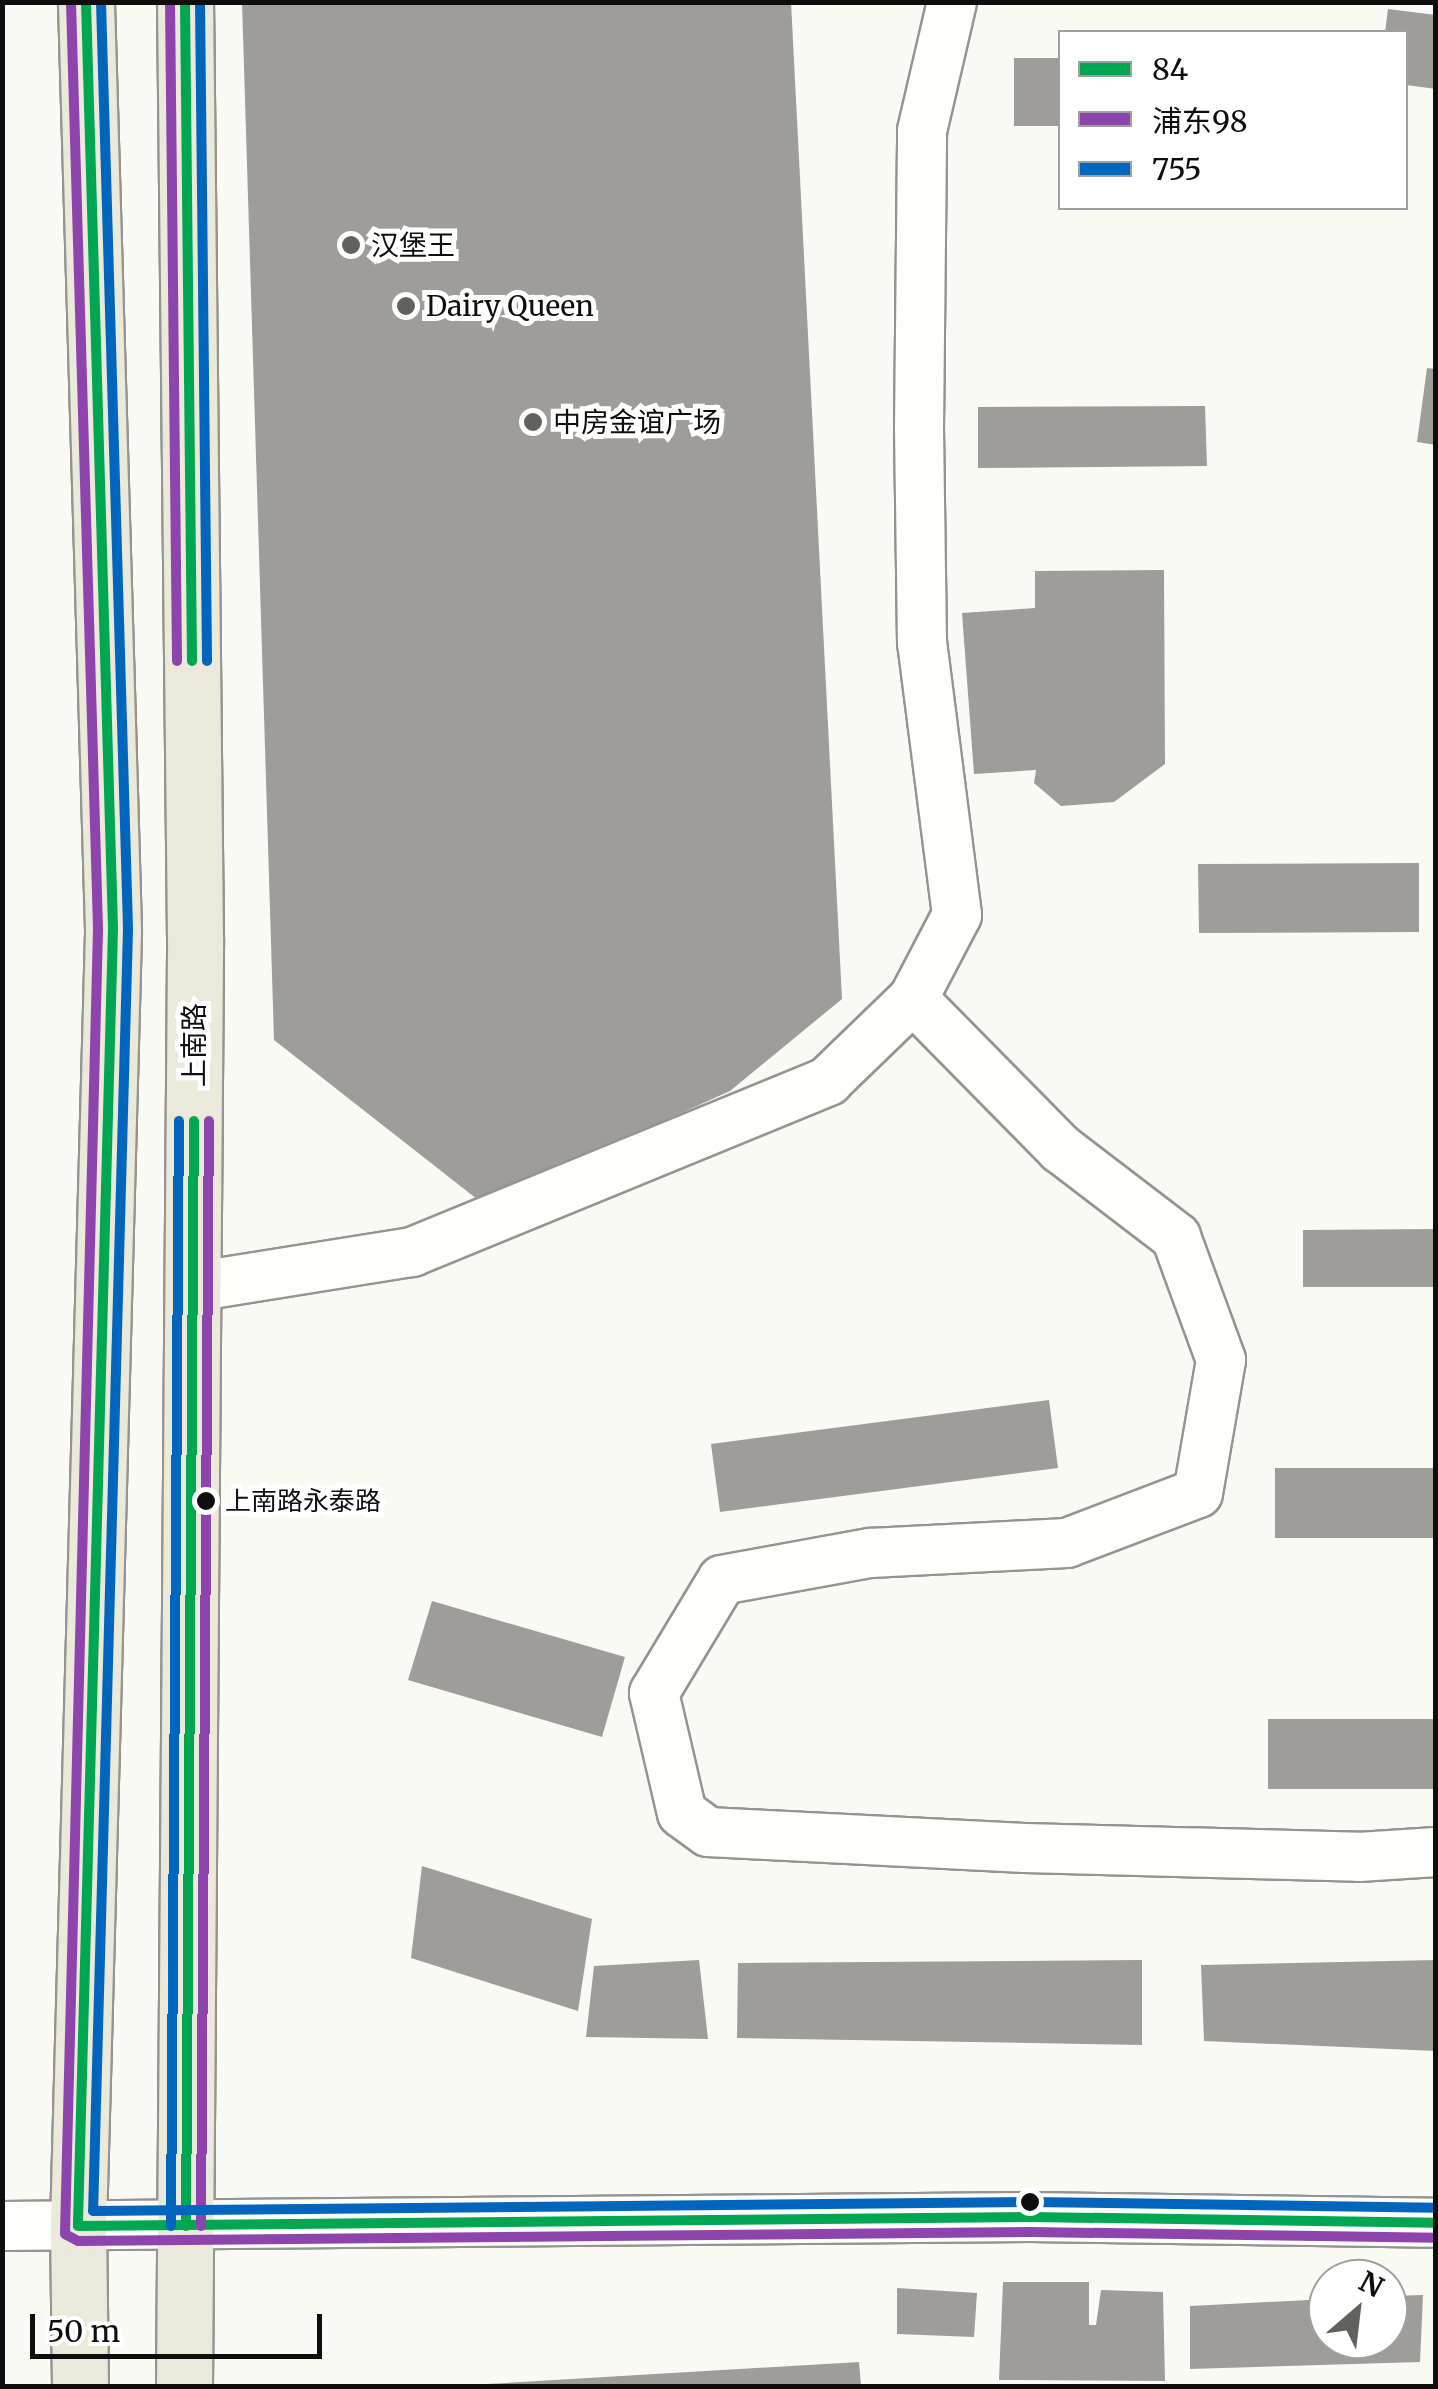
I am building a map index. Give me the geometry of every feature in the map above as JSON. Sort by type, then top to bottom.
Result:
[{"type":"main road","points":[[80,2386],[78,2226],[113,928],[86,2]]},
{"type":"main road","name":"上南路","points":[[184,2386],[192,1287],[186,2]]},
{"type":"street","points":[[192,1287],[412,1252],[828,1082],[913,999],[958,914],[922,643],[919,428],[922,131],[942,25],[952,2]]},
{"type":"street","points":[[913,999],[1061,1149],[1176,1238],[1221,1360],[1198,1493],[1066,1543],[870,1552],[722,1580],[654,1693],[682,1812],[708,1832],[1104,1850],[1359,1856],[1436,1852]]},
{"type":"street","points":[[2,2226],[1030,2217],[1436,2223]]},
{"type":"building","name":"中房金谊广场","points":[[242,2],[791,2],[842,999],[730,1091],[482,1203],[274,1040]]},
{"type":"building","points":[[1388,9],[1436,15],[1436,89],[1408,85],[1408,30],[1385,30]]},
{"type":"building","points":[[1014,58],[1058,58],[1058,126],[1014,126]]},
{"type":"building","points":[[1427,368],[1436,369],[1436,445],[1417,442]]},
{"type":"building","points":[[1205,406],[1207,466],[978,468],[978,407]]},
{"type":"building","points":[[1164,570],[1165,764],[1114,802],[1061,806],[1034,783],[1036,770],[974,774],[962,613],[1035,608],[1035,571]]},
{"type":"building","points":[[1419,863],[1419,932],[1199,933],[1198,864]]},
{"type":"building","points":[[1436,1229],[1436,1287],[1303,1287],[1303,1230]]},
{"type":"building","points":[[1049,1400],[1058,1468],[720,1512],[711,1444]]},
{"type":"building","points":[[1275,1468],[1436,1468],[1436,1538],[1275,1538]]},
{"type":"building","points":[[432,1601],[625,1657],[602,1737],[408,1680]]},
{"type":"building","points":[[1268,1719],[1436,1719],[1436,1789],[1268,1789]]},
{"type":"building","points":[[422,1866],[592,1919],[578,2011],[411,1958]]},
{"type":"building","points":[[699,1960],[708,2039],[586,2037],[594,1966]]},
{"type":"building","points":[[1142,1960],[1142,2045],[737,2038],[738,1963]]},
{"type":"building","points":[[1436,1960],[1436,2051],[1204,2041],[1201,1965]]},
{"type":"building","points":[[1003,2282],[1089,2282],[1089,2325],[1096,2325],[1101,2290],[1163,2292],[1165,2381],[999,2380]]},
{"type":"building","points":[[897,2288],[977,2293],[974,2337],[897,2334]]},
{"type":"building","points":[[1408,2295],[1423,2295],[1420,2362],[1190,2369],[1190,2306],[1308,2300],[1308,2359],[1408,2359]]},
{"type":"building","points":[[859,2362],[861,2386],[487,2386],[487,2384]]},
{"type":"transit line","name":"浦东98","points":[[71,2],[98,929],[65,2234],[78,2241],[1030,2232],[1436,2238]]},
{"type":"transit line","name":"84","points":[[86,2],[113,929],[78,2226],[1030,2217],[1436,2223]]},
{"type":"transit line","name":"755","points":[[101,2],[128,929],[93,2211],[1030,2202],[1436,2208]]},
{"type":"transit line","name":"浦东98","points":[[170,2],[177,661]]},
{"type":"transit line","name":"84","points":[[185,2],[192,661]]},
{"type":"transit line","name":"755","points":[[200,2],[207,661]]},
{"type":"transit line","name":"755","points":[[171,2226],[179,1121]]},
{"type":"transit line","name":"84","points":[[186,2226],[194,1121]]},
{"type":"transit line","name":"浦东98","points":[[201,2226],[209,1121]]},
{"type":"place","name":"汉堡王","points":[[351,245]]},
{"type":"place","name":"Dairy Queen","points":[[406,306]]},
{"type":"place","name":"中房金谊广场","points":[[533,422]]},
{"type":"place","name":"上南路永泰路","points":[[206,1501]]}]
